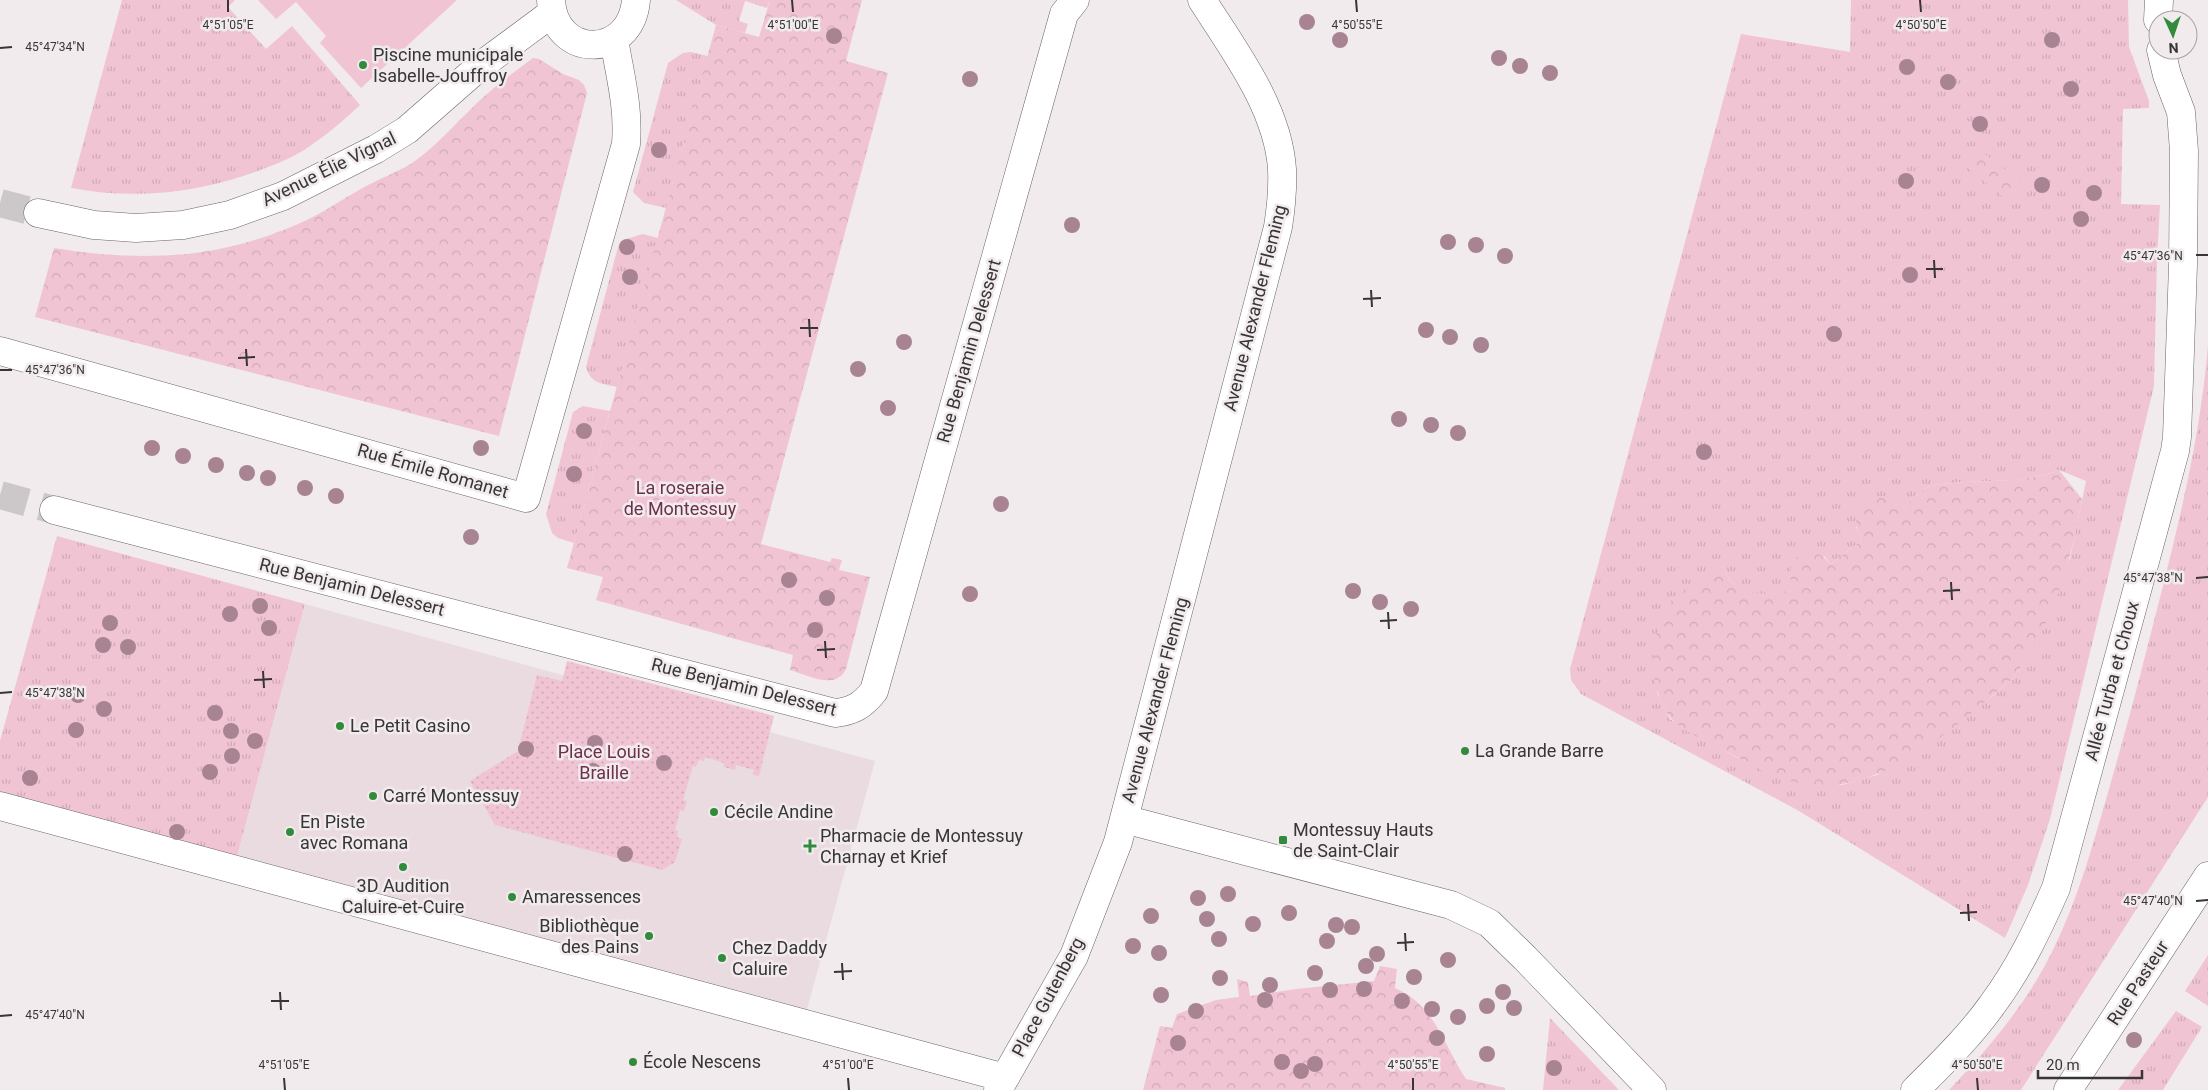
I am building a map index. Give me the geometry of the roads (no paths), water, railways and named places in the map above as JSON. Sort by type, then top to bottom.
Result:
[{"type":"street","points":[[551,6],[561,30],[576,42],[589,45],[602,44],[614,40],[623,33],[634,15],[636,0]]},
{"type":"street","name":"Rue Benjamin Delessert","points":[[54,510],[835,713],[851,711],[864,704],[874,692],[1064,14],[1075,0]]},
{"type":"street","name":"Avenue Alexander Fleming","points":[[1202,0],[1249,73],[1265,106],[1277,142],[1282,168],[1282,198],[1276,237],[1124,819],[1451,905],[1489,923],[1532,964],[1652,1090]]},
{"type":"street","name":"Avenue Élie Vignal","points":[[38,213],[94,225],[136,228],[183,225],[230,215],[282,196],[376,149],[407,130],[551,6]]},
{"type":"street","name":"Rue Émile Romanet","points":[[0,351],[526,498],[626,144],[628,120],[626,100],[614,40]]},
{"type":"street","name":"Allée Turba et Choux","points":[[1915,1090],[1957,1049],[1992,1005],[2019,964],[2039,927],[2056,888],[2174,451],[2183,265],[2184,151],[2181,112],[2167,75],[2164,60]]},
{"type":"street","points":[[0,806],[1005,1086]]},
{"type":"street","name":"Place Gutenberg","points":[[1005,1086],[1074,956],[1118,842],[1124,819]]},
{"type":"street","name":"Rue Pasteur","points":[[2068,1090],[2208,876]]},
{"type":"tunnel","points":[[0,203],[38,213]]},
{"type":"tunnel","points":[[0,495],[54,510]]},
{"type":"place","name":"Piscine municipale Isabelle-Jouffroy","points":[[363,65]]},
{"type":"place","name":"Le Petit Casino","points":[[340,726]]},
{"type":"place","name":"La Grande Barre","points":[[1465,751]]},
{"type":"place","name":"Carré Montessuy","points":[[373,796]]},
{"type":"place","name":"Cécile Andine","points":[[714,812]]},
{"type":"place","name":"En Piste avec Romana","points":[[290,832]]},
{"type":"place","name":"Montessuy Hauts de Saint-Clair","points":[[1283,840]]},
{"type":"place","name":"Pharmacie de Montessuy Charnay et Krief","points":[[810,846]]},
{"type":"place","name":"3D Audition Caluire-et-Cuire","points":[[403,867]]},
{"type":"place","name":"Amaressences","points":[[512,897]]},
{"type":"place","name":"Bibliothèque des Pains","points":[[649,936]]},
{"type":"place","name":"Chez Daddy Caluire","points":[[722,958]]},
{"type":"place","name":"École Nescens","points":[[633,1062]]},
{"type":"park label","name":"La roseraie de Montessuy","points":[[680,498]]},
{"type":"park label","name":"Place Louis Braille","points":[[604,762]]}]
